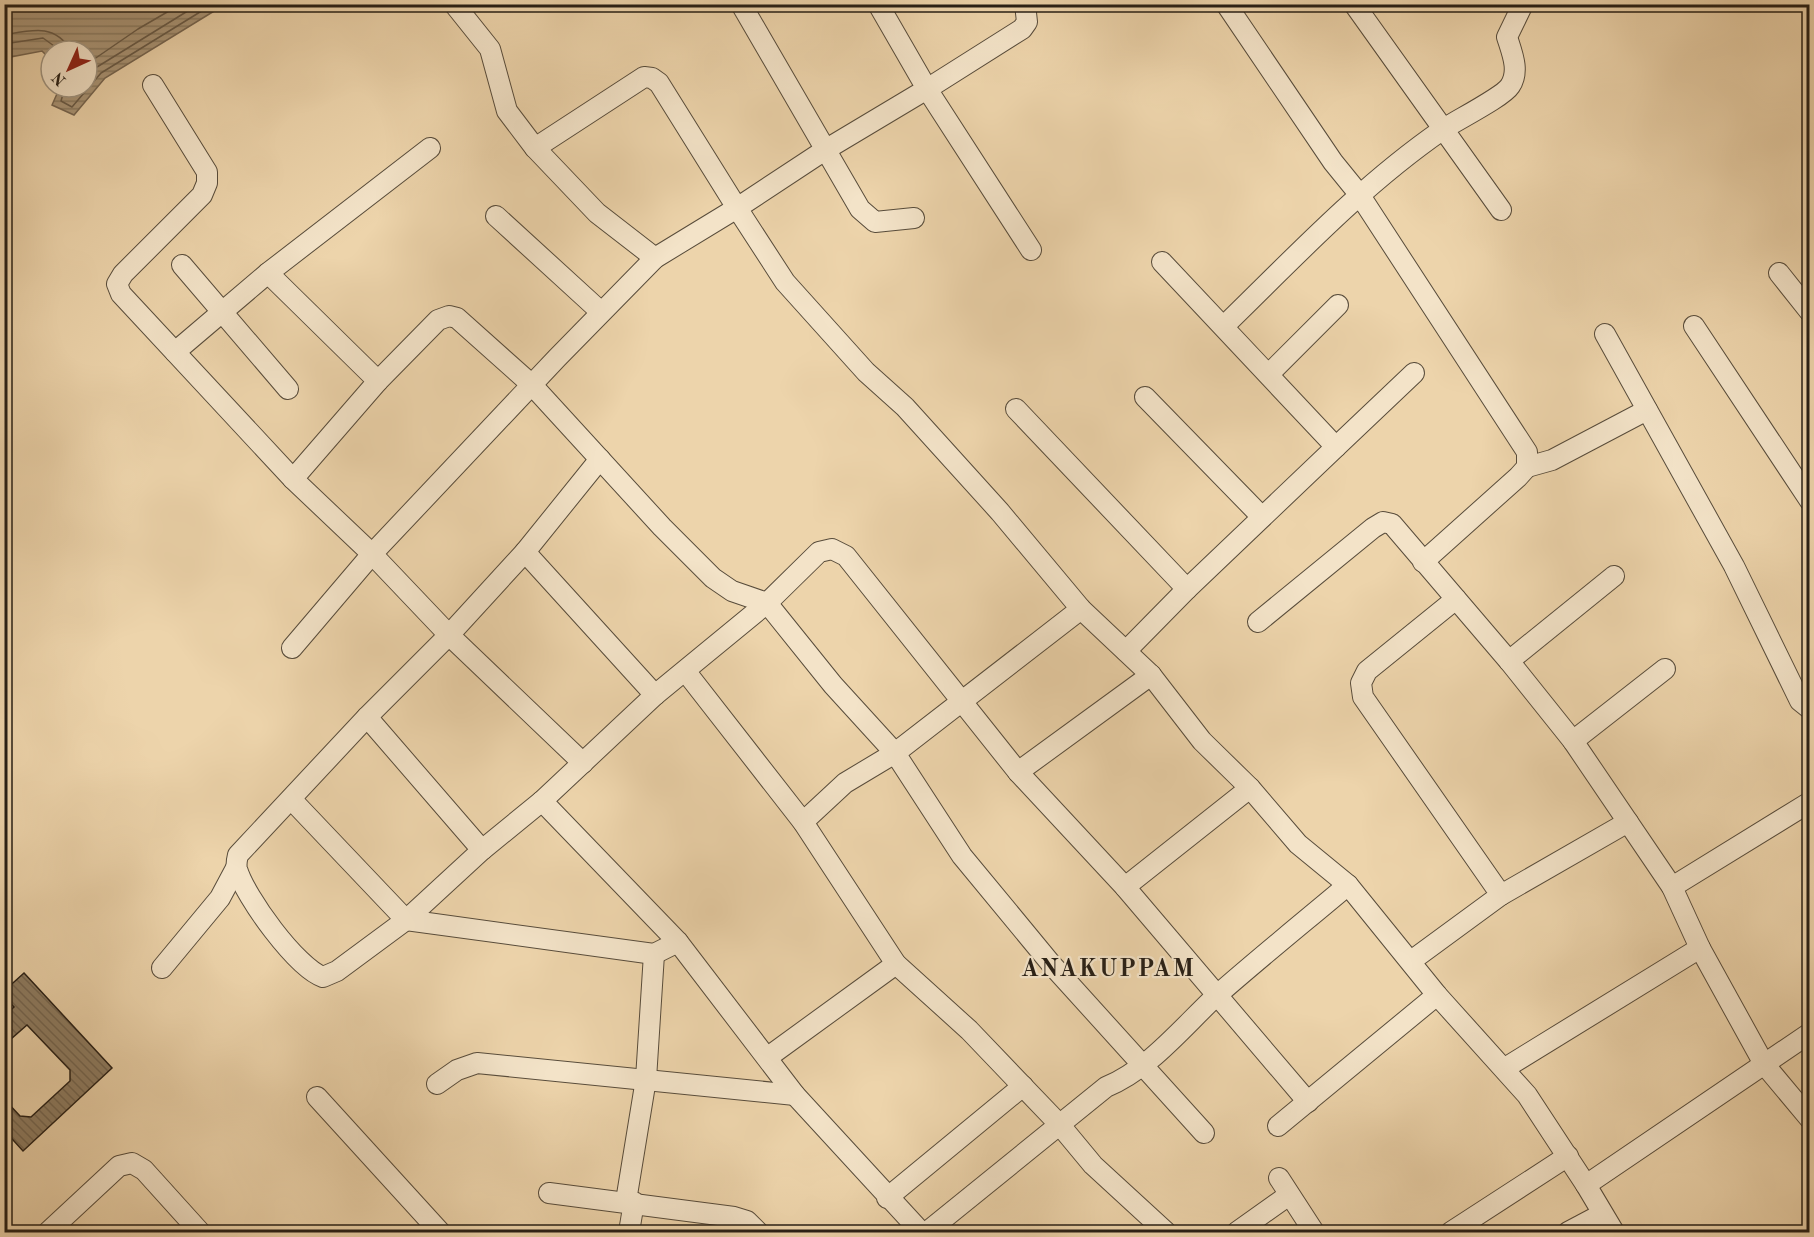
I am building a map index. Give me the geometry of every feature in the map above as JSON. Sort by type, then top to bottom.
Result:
[{"type":"street","points":[[454,4],[490,50],[507,111],[535,148],[597,213],[655,258]]},
{"type":"street","points":[[741,4],[825,150],[868,219],[884,223],[914,218]]},
{"type":"street","points":[[878,4],[927,89],[1031,250]]},
{"type":"street","points":[[292,648],[372,554],[655,258],[1022,29],[1028,14],[1025,4]]},
{"type":"street","points":[[1226,4],[1333,162],[1359,194],[1449,335],[1521,441],[1527,452],[1527,467]]},
{"type":"street","points":[[1354,4],[1441,130],[1501,210]]},
{"type":"street","points":[[1224,326],[1359,194],[1441,130],[1510,87],[1515,74],[1514,58],[1507,37],[1523,4]]},
{"type":"street","points":[[535,148],[644,77],[652,78],[659,83],[785,282],[866,372],[905,407],[951,461],[1000,512],[1081,609],[1151,675],[1202,741],[1250,788],[1298,844],[1348,885],[1437,995],[1527,1095],[1568,1156],[1614,1233]]},
{"type":"street","points":[[153,85],[207,172],[207,183],[202,195],[123,274],[117,284],[121,294],[293,479],[372,554],[449,635],[583,762]]},
{"type":"street","points":[[175,352],[268,273],[430,148]]},
{"type":"street","points":[[496,216],[601,312]]},
{"type":"street","points":[[1162,262],[1336,447]]},
{"type":"street","points":[[182,265],[288,389]]},
{"type":"street","points":[[268,273],[378,381]]},
{"type":"street","points":[[1779,273],[1809,312]]},
{"type":"street","points":[[1269,374],[1338,305]]},
{"type":"street","points":[[293,479],[378,381],[433,325],[449,316],[457,318],[532,385],[713,578],[732,591],[767,603],[833,685],[895,753],[962,856],[1052,965],[1204,1133]]},
{"type":"street","points":[[1694,326],[1809,501]]},
{"type":"street","points":[[1605,334],[1734,566],[1800,701],[1809,709]]},
{"type":"street","points":[[1126,651],[1187,589],[1414,373]]},
{"type":"street","points":[[1145,397],[1262,517]]},
{"type":"street","points":[[1016,409],[1187,589]]},
{"type":"street","points":[[1423,562],[1527,467],[1552,459],[1647,410]]},
{"type":"street","points":[[162,968],[220,898],[236,867],[238,855],[366,717],[449,635],[525,552],[600,459]]},
{"type":"street","points":[[1258,622],[1383,522],[1392,524],[1509,661],[1573,741],[1672,887],[1700,948],[1764,1064],[1809,1119]]},
{"type":"street","points":[[236,867],[271,928],[311,973],[323,977],[337,971],[406,920],[482,850],[542,801],[656,695],[767,603],[819,552],[832,549],[846,556],[1018,772],[1125,887],[1308,1102]]},
{"type":"street","points":[[525,552],[656,695]]},
{"type":"street","points":[[1509,661],[1614,576]]},
{"type":"street","points":[[1456,599],[1367,671],[1361,682],[1363,697],[1501,895]]},
{"type":"street","points":[[803,822],[845,783],[895,753],[1081,609]]},
{"type":"street","points":[[1573,741],[1665,669]]},
{"type":"street","points":[[686,672],[803,822],[896,964],[969,1030],[1059,1124],[1093,1165],[1166,1233]]},
{"type":"street","points":[[1018,772],[1151,675]]},
{"type":"street","points":[[366,717],[482,850]]},
{"type":"street","points":[[1125,887],[1250,788]]},
{"type":"street","points":[[291,799],[406,920],[654,954],[678,942]]},
{"type":"street","points":[[542,801],[678,942],[795,1095],[921,1233]]},
{"type":"street","points":[[1672,887],[1809,802]]},
{"type":"street","points":[[1411,961],[1501,895],[1628,822]]},
{"type":"street","points":[[927,1233],[1106,1087],[1119,1082],[1143,1064],[1218,995],[1348,885]]},
{"type":"street","points":[[1504,1068],[1700,948]]},
{"type":"street","points":[[629,1233],[630,1201],[646,1079],[654,954]]},
{"type":"street","points":[[768,1057],[896,964]]},
{"type":"street","points":[[1278,1126],[1437,995]]},
{"type":"street","points":[[1586,1185],[1809,1033]]},
{"type":"street","points":[[438,1084],[457,1070],[477,1063],[795,1095]]},
{"type":"street","points":[[888,1198],[1023,1086]]},
{"type":"street","points":[[317,1096],[440,1233]]},
{"type":"street","points":[[1451,1233],[1568,1156]]},
{"type":"street","points":[[48,1233],[119,1166],[132,1163],[144,1170],[200,1233]]},
{"type":"street","points":[[1237,1233],[1284,1187],[1314,1233]]},
{"type":"street","points":[[549,1193],[630,1201],[734,1217],[747,1221],[758,1233]]},
{"type":"street","points":[[1568,1233],[1602,1214]]},
{"type":"water","points":[[5,4],[224,4],[105,78],[99,85],[99,39],[39,39],[39,52],[5,58]]},
{"type":"water","points":[[55,99],[87,99],[74,115],[52,105]]},
{"type":"building","points":[[24,973],[112,1068],[23,1151],[4,1130],[4,1099],[20,1116],[31,1117],[70,1081],[70,1070],[27,1025],[4,1045],[4,1016],[14,1007],[4,997],[4,991]]},
{"type":"district","name":"ANAKUPPAM","points":[[1108,968]]}]
